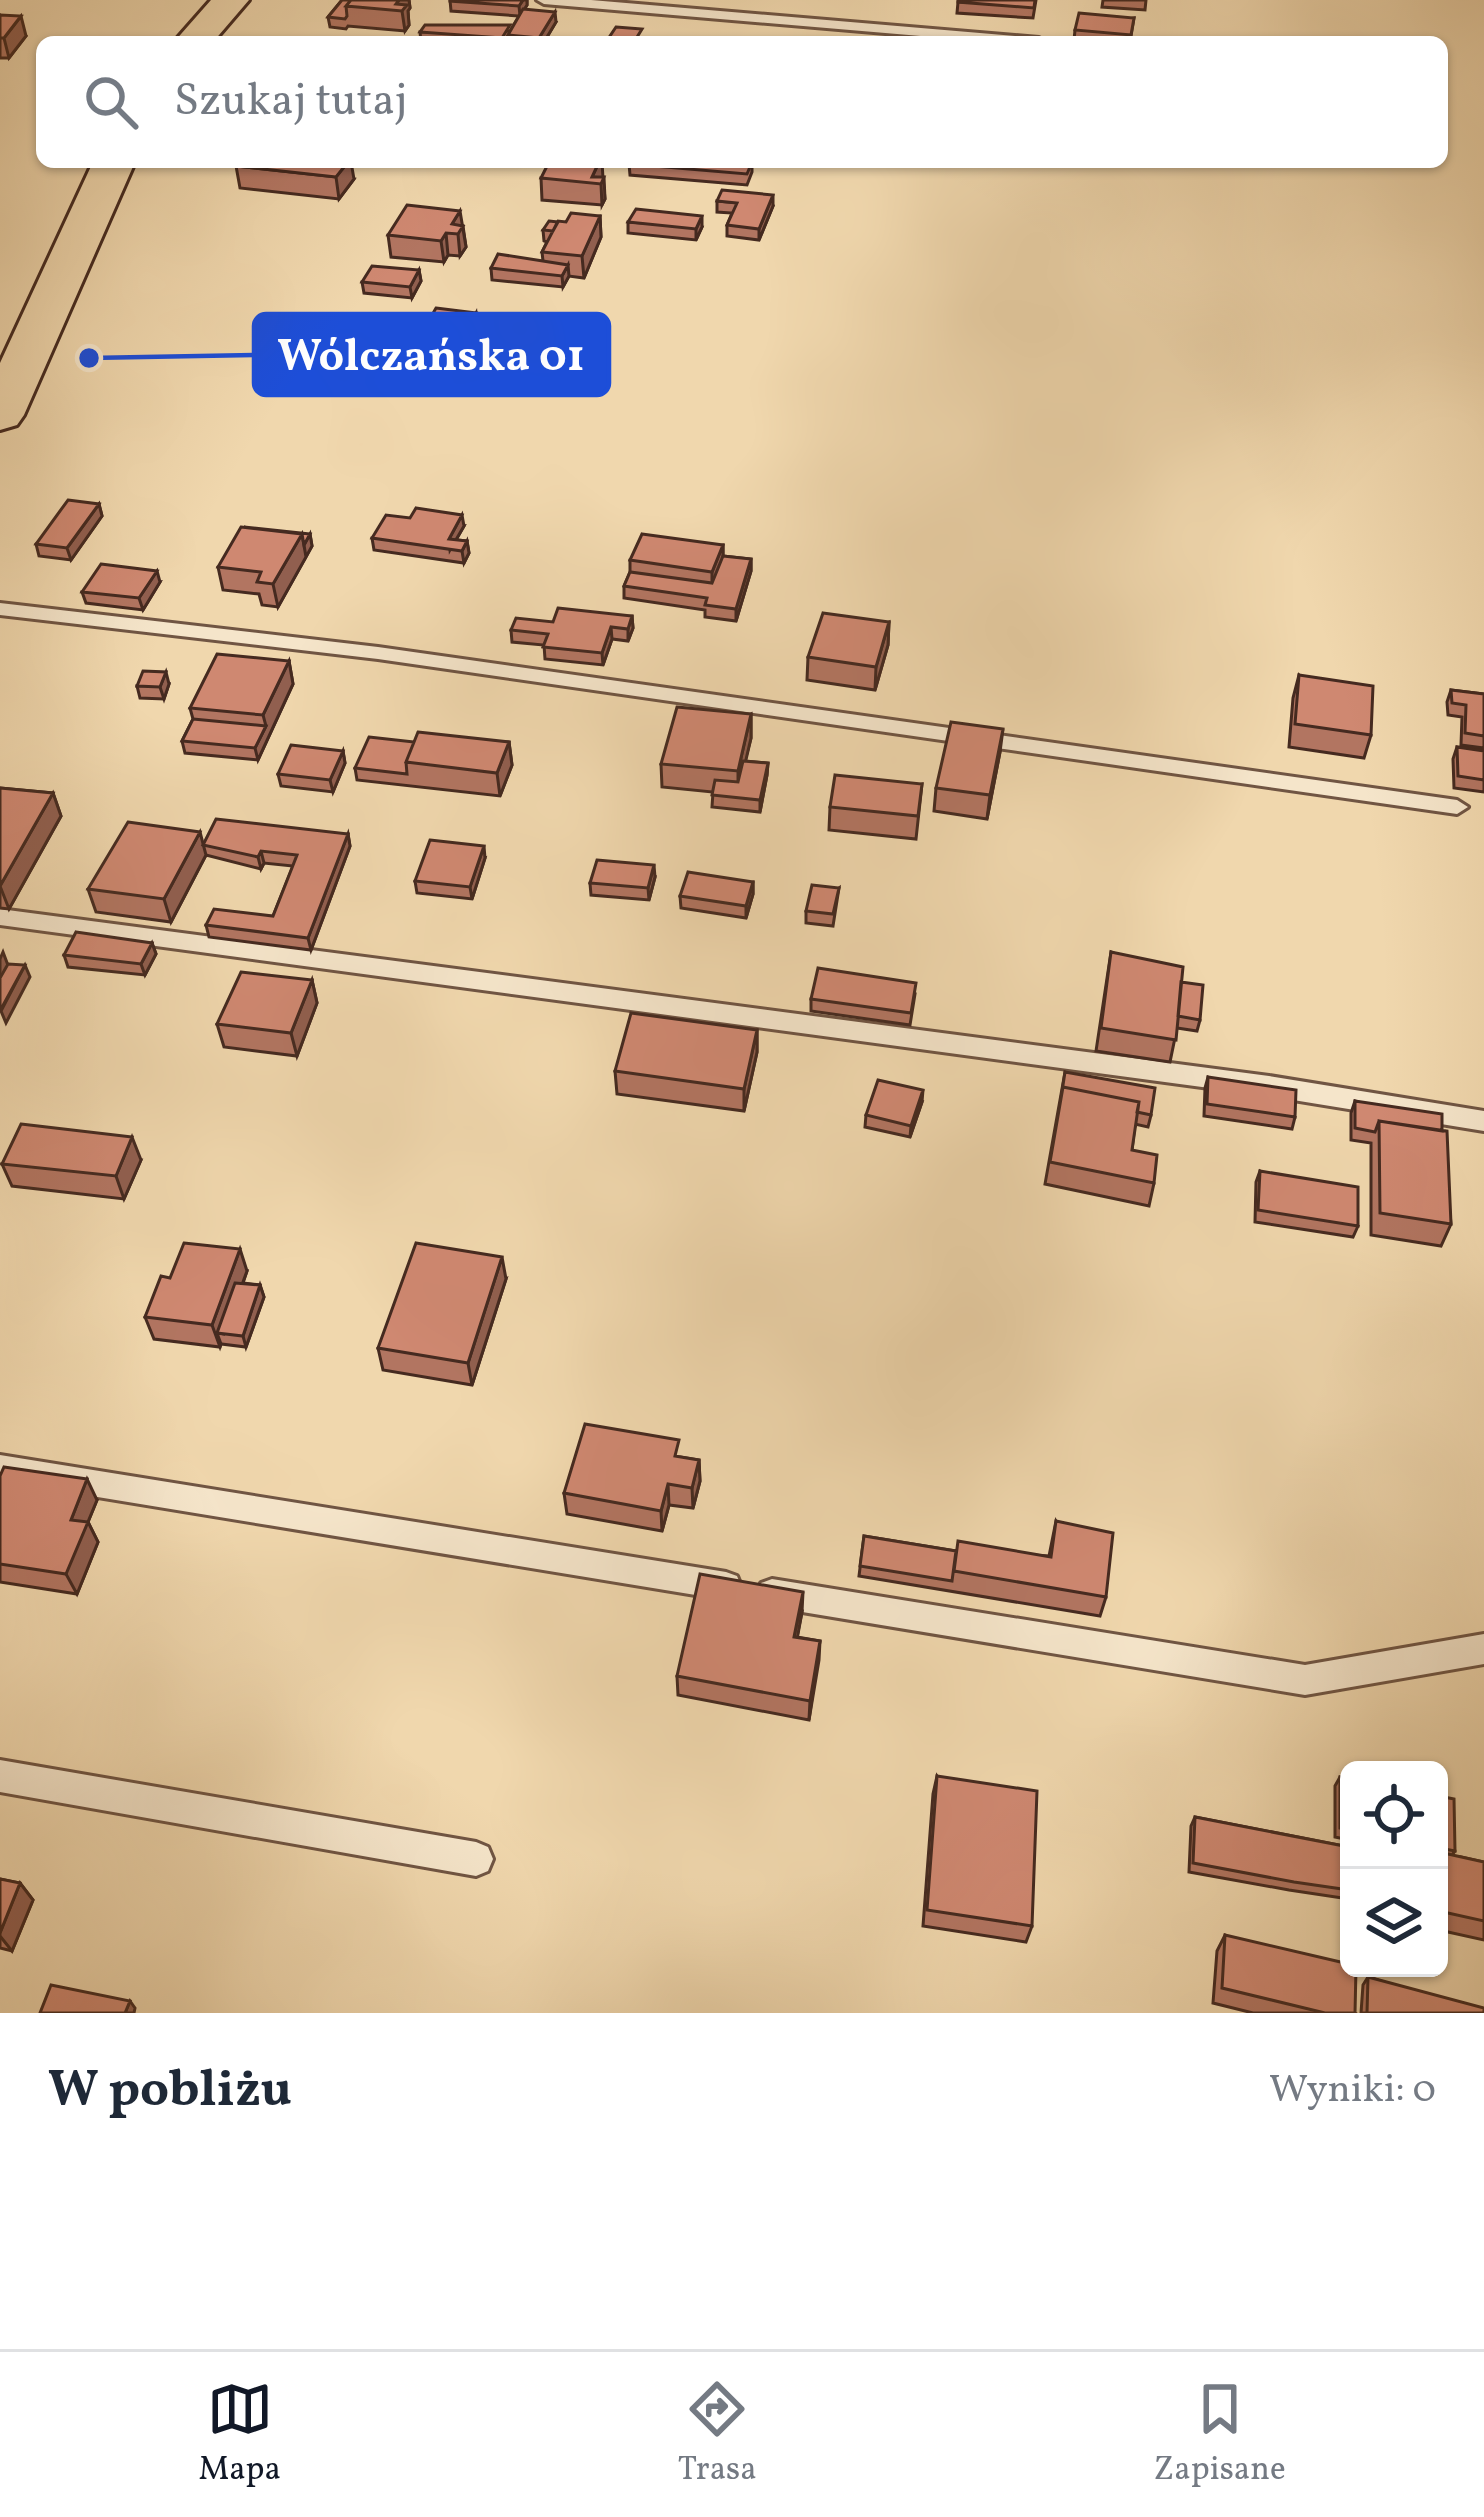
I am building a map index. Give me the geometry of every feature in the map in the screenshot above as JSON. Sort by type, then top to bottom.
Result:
[{"type":"main road","points":[[199,36],[232,0]]},
{"type":"main road","points":[[0,415],[111,168]]},
{"type":"lane","points":[[544,0],[968,36]]},
{"type":"lane","points":[[0,610],[378,652],[1457,807]]},
{"type":"lane","points":[[0,917],[1269,1086],[1484,1121]]},
{"type":"lane","points":[[0,1468],[1305,1679],[1484,1648]]},
{"type":"lane","points":[[0,1776],[476,1859]]},
{"type":"building","points":[[342,0],[351,0],[345,19],[328,17]]},
{"type":"building","points":[[351,0],[399,0],[396,4],[407,5],[402,11],[346,6]]},
{"type":"building","points":[[450,0],[523,0],[519,6],[450,1]]},
{"type":"building","points":[[958,0],[1035,0],[1034,8]]},
{"type":"building","points":[[523,9],[555,12],[540,36],[508,35]]},
{"type":"building","points":[[1079,13],[1134,18],[1131,35],[1075,30]]},
{"type":"building","points":[[0,15],[21,16],[4,38],[0,38]]},
{"type":"building","points":[[425,25],[510,25],[503,36],[420,32]]},
{"type":"building","points":[[616,27],[642,29],[638,36],[610,36]]},
{"type":"building","points":[[254,168],[343,168],[336,177]]},
{"type":"building","points":[[546,168],[596,168],[592,177],[604,177],[601,184],[541,178]]},
{"type":"building","points":[[676,168],[750,168],[747,174]]},
{"type":"building","points":[[722,190],[773,195],[759,229],[727,225],[737,203],[717,201]]},
{"type":"building","points":[[407,205],[460,211],[452,224],[463,226],[458,234],[446,233],[441,241],[388,235]]},
{"type":"building","points":[[636,209],[702,216],[696,229],[628,222]]},
{"type":"building","points":[[571,213],[600,216],[582,256],[542,252],[558,221],[566,222]]},
{"type":"building","points":[[549,221],[558,222],[553,231],[543,230]]},
{"type":"building","points":[[498,254],[568,265],[562,276],[491,268]]},
{"type":"building","points":[[372,266],[419,270],[410,287],[362,282]]},
{"type":"building","points":[[436,308],[476,313],[469,326],[428,322]]},
{"type":"building","points":[[68,500],[99,504],[67,548],[36,544]]},
{"type":"building","points":[[416,508],[462,515],[449,539],[467,541],[462,551],[372,538],[386,515],[410,518]]},
{"type":"building","points":[[241,527],[302,534],[273,584],[257,582],[261,572],[218,567]]},
{"type":"building","points":[[642,534],[723,545],[712,572],[630,560]]},
{"type":"building","points":[[723,556],[751,559],[736,609],[705,605],[707,598],[624,586],[630,572],[712,583]]},
{"type":"building","points":[[101,564],[157,571],[139,598],[82,592]]},
{"type":"building","points":[[558,608],[632,616],[628,629],[611,627],[602,653],[543,647],[548,634],[511,630],[516,618],[553,622]]},
{"type":"building","points":[[823,613],[889,622],[876,667],[808,657]]},
{"type":"building","points":[[217,654],[289,661],[263,715],[190,708]]},
{"type":"building","points":[[143,671],[166,672],[160,687],[137,686]]},
{"type":"building","points":[[1299,675],[1373,686],[1371,735],[1295,724]]},
{"type":"building","points":[[1451,690],[1484,694],[1484,736],[1465,733],[1466,705],[1452,703]]},
{"type":"building","points":[[677,707],[751,714],[738,771],[661,764]]},
{"type":"building","points":[[193,719],[266,726],[255,748],[182,741]]},
{"type":"building","points":[[951,722],[1003,729],[990,795],[936,788]]},
{"type":"building","points":[[418,732],[509,742],[497,773],[406,762]]},
{"type":"building","points":[[369,737],[414,742],[407,774],[355,768]]},
{"type":"building","points":[[291,745],[343,751],[330,780],[278,774]]},
{"type":"building","points":[[1457,747],[1484,751],[1484,780],[1458,776]]},
{"type":"building","points":[[743,761],[768,763],[760,800],[712,795],[715,780],[738,782]]},
{"type":"building","points":[[835,775],[922,784],[918,816],[830,807]]},
{"type":"building","points":[[0,788],[53,793],[0,886]]},
{"type":"building","points":[[216,819],[348,834],[308,938],[206,925],[214,909],[273,916],[297,855],[261,851],[258,857],[203,845]]},
{"type":"building","points":[[128,822],[200,832],[164,899],[88,889]]},
{"type":"building","points":[[430,840],[484,846],[470,887],[415,881]]},
{"type":"building","points":[[597,860],[654,865],[648,888],[590,883]]},
{"type":"building","points":[[688,872],[753,882],[746,906],[680,896]]},
{"type":"building","points":[[812,885],[839,888],[833,914],[806,911]]},
{"type":"building","points":[[76,932],[152,943],[141,964],[64,955]]},
{"type":"building","points":[[1111,952],[1183,967],[1176,1040],[1101,1028]]},
{"type":"building","points":[[8,964],[25,965],[0,1011],[0,978]]},
{"type":"building","points":[[818,968],[916,983],[911,1013],[811,999]]},
{"type":"building","points":[[241,972],[312,980],[291,1033],[217,1024]]},
{"type":"building","points":[[1181,982],[1203,985],[1200,1020],[1178,1016]]},
{"type":"building","points":[[631,1013],[757,1030],[744,1089],[615,1071]]},
{"type":"building","points":[[1065,1072],[1155,1088],[1151,1115],[1137,1112],[1139,1102],[1063,1087],[1061,1098]]},
{"type":"building","points":[[1208,1077],[1296,1090],[1295,1117],[1207,1104]]},
{"type":"building","points":[[878,1080],[923,1090],[911,1126],[866,1115]]},
{"type":"building","points":[[1063,1087],[1139,1102],[1132,1150],[1157,1155],[1154,1183],[1050,1162]]},
{"type":"building","points":[[1355,1101],[1442,1114],[1442,1131],[1379,1121],[1375,1132],[1355,1128]]},
{"type":"building","points":[[1379,1121],[1447,1131],[1451,1224],[1380,1213]]},
{"type":"building","points":[[21,1124],[132,1137],[116,1176],[2,1164]]},
{"type":"building","points":[[1260,1171],[1358,1187],[1358,1226],[1258,1210]]},
{"type":"building","points":[[184,1243],[240,1249],[212,1325],[145,1317],[161,1276],[170,1278]]},
{"type":"building","points":[[416,1243],[502,1257],[468,1363],[378,1348]]},
{"type":"building","points":[[235,1283],[260,1285],[243,1336],[217,1333]]},
{"type":"building","points":[[585,1424],[679,1440],[675,1456],[699,1460],[692,1488],[668,1484],[661,1511],[564,1493]]},
{"type":"building","points":[[4,1467],[87,1479],[71,1520],[88,1522],[66,1574],[0,1564],[0,1476]]},
{"type":"building","points":[[1056,1521],[1113,1533],[1106,1597],[954,1571],[958,1541],[1051,1557]]},
{"type":"building","points":[[864,1536],[956,1551],[952,1581],[860,1566]]},
{"type":"building","points":[[700,1574],[803,1592],[794,1637],[820,1641],[810,1701],[677,1676]]},
{"type":"building","points":[[937,1776],[1037,1791],[1032,1926],[927,1910]]},
{"type":"building","points":[[1448,1798],[1454,1799],[1455,1851],[1448,1850]]},
{"type":"building","points":[[1195,1817],[1340,1845],[1340,1889],[1294,1882],[1193,1863]]},
{"type":"building","points":[[1448,1854],[1484,1862],[1484,1921],[1448,1913]]},
{"type":"building","points":[[0,1879],[20,1883],[0,1933]]},
{"type":"building","points":[[1225,1935],[1340,1962],[1340,1977],[1356,1977],[1355,2013],[1325,2013],[1222,1988]]},
{"type":"building","points":[[1368,1977],[1484,2008],[1484,2013],[1367,2013]]},
{"type":"building","points":[[51,1985],[130,2001],[125,2013],[40,2013]]},
{"type":"place","name":"Wólczańska 01","points":[[89,358]]}]
